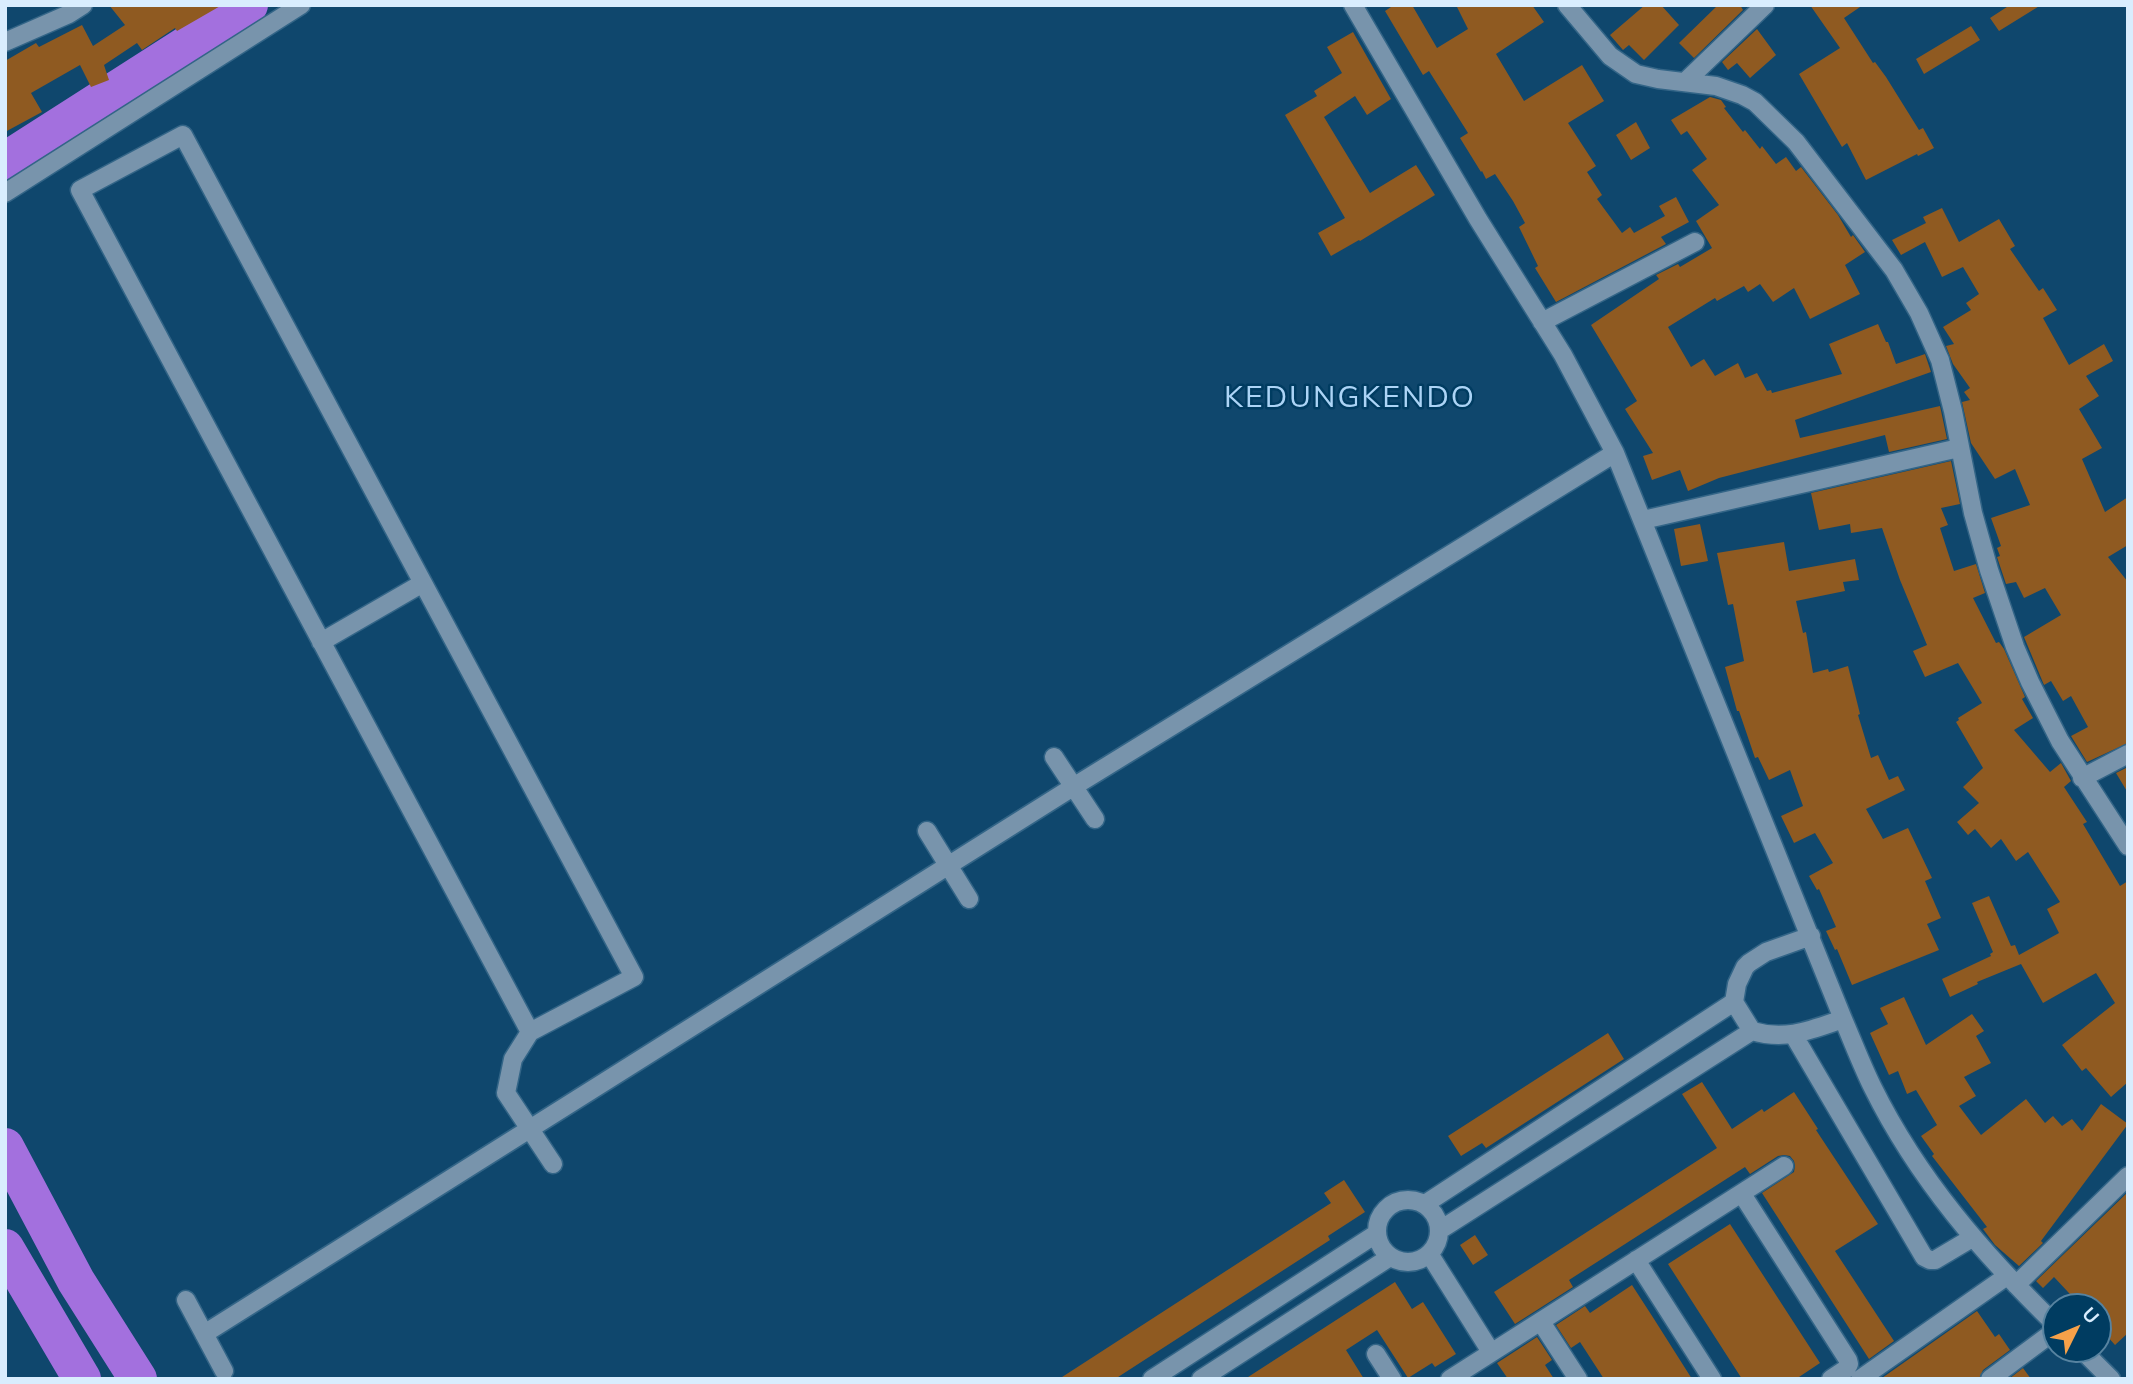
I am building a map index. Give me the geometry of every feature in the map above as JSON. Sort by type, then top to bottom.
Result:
[{"type":"street","points":[[5,193],[301,5]]},
{"type":"street","points":[[1353,5],[1478,219],[1587,397],[1615,453],[1843,1019],[1874,1089],[1920,1168],[1972,1238],[2042,1313]]},
{"type":"street","points":[[1567,5],[1603,48],[1627,69],[1646,76],[1729,90],[1755,102],[1796,142],[1894,270],[1935,345],[1945,378],[1973,513],[2015,647],[2053,729],[2128,846]]},
{"type":"street","points":[[1685,82],[1765,5]]},
{"type":"street","points":[[5,42],[69,14],[79,6]]},
{"type":"street","points":[[530,1032],[80,190],[183,135],[634,977],[530,1032],[513,1059],[506,1093],[553,1164]]},
{"type":"street","points":[[1542,322],[1695,242]]},
{"type":"street","points":[[1643,520],[1959,448]]},
{"type":"street","points":[[204,1334],[948,865],[1615,453]]},
{"type":"street","points":[[321,642],[423,583]]},
{"type":"street","points":[[2082,778],[2128,754]]},
{"type":"street","points":[[1054,757],[1095,819]]},
{"type":"street","points":[[927,831],[969,899]]},
{"type":"street","points":[[1811,936],[1766,952],[1749,963],[1737,984],[1734,1002],[1752,1031],[1771,1036],[1793,1034],[1843,1019]]},
{"type":"street","points":[[1425,1204],[1734,1002]]},
{"type":"street","points":[[1440,1230],[1752,1031]]},
{"type":"street","points":[[1687,1032],[1705,1059]]},
{"type":"street","points":[[1793,1034],[1924,1257],[1935,1260],[1972,1238]]},
{"type":"street","points":[[1450,1379],[1784,1166]]},
{"type":"street","points":[[1860,1379],[2011,1281],[2128,1176]]},
{"type":"street","points":[[1742,1194],[1848,1360],[1846,1369],[1830,1379]]},
{"type":"street","points":[[1408,1199],[1425,1204],[1436,1215],[1440,1230],[1437,1244],[1430,1255],[1417,1262],[1403,1263],[1390,1257],[1380,1247],[1376,1234],[1380,1216],[1391,1204],[1408,1199]]},
{"type":"street","points":[[1152,1379],[1376,1234]]},
{"type":"street","points":[[1430,1255],[1491,1352]]},
{"type":"street","points":[[1201,1379],[1390,1257]]},
{"type":"street","points":[[1636,1261],[1712,1379]]},
{"type":"street","points":[[186,1300],[225,1371]]},
{"type":"street","points":[[1541,1322],[1578,1379]]},
{"type":"street","points":[[1990,1379],[2042,1338]]},
{"type":"street","points":[[1376,1354],[1392,1379]]},
{"type":"street","points":[[2095,1363],[2111,1379]]},
{"type":"building","points":[[109,5],[222,5],[177,31],[175,28],[142,50],[137,43],[104,65],[109,80],[91,87],[80,65],[31,93],[42,112],[5,132],[5,61],[36,43],[39,47],[82,25],[93,46],[125,25]]},
{"type":"building","points":[[1394,5],[1412,5],[1437,48],[1468,29],[1456,5],[1532,5],[1544,22],[1496,54],[1524,101],[1582,65],[1604,101],[1568,123],[1596,166],[1587,172],[1602,195],[1597,199],[1622,233],[1630,227],[1634,233],[1665,216],[1659,206],[1676,197],[1689,222],[1661,237],[1666,244],[1556,302],[1535,268],[1538,266],[1519,227],[1525,223],[1513,201],[1495,174],[1486,179],[1481,172],[1460,138],[1468,133],[1429,71],[1423,75],[1385,11]]},
{"type":"building","points":[[1645,5],[1661,5],[1679,25],[1644,60],[1629,45],[1623,50],[1610,35]]},
{"type":"building","points":[[1718,5],[1740,5],[1743,10],[1694,58],[1679,43]]},
{"type":"building","points":[[1810,5],[1863,5],[1844,18],[1919,130],[1923,128],[1934,148],[1866,180],[1847,143],[1842,147],[1799,74],[1840,48]]},
{"type":"building","points":[[2010,5],[2041,5],[1999,31],[1990,18]]},
{"type":"building","points":[[1971,26],[1980,40],[1924,74],[1916,59]]},
{"type":"building","points":[[1757,29],[1776,55],[1750,78],[1737,63],[1728,70],[1722,62]]},
{"type":"building","points":[[1353,32],[1391,99],[1367,115],[1355,96],[1324,117],[1370,193],[1416,165],[1435,195],[1331,256],[1318,233],[1345,218],[1285,115],[1317,96],[1314,91],[1342,73],[1327,47]]},
{"type":"building","points":[[1710,97],[1721,100],[1743,132],[1745,130],[1760,149],[1762,146],[1776,164],[1786,157],[1796,171],[1801,167],[1838,215],[1851,237],[1853,235],[1865,252],[1845,265],[1860,294],[1810,319],[1794,288],[1773,302],[1760,284],[1748,292],[1744,286],[1717,301],[1715,298],[1668,327],[1691,367],[1704,359],[1715,376],[1738,363],[1745,378],[1757,373],[1767,391],[1771,390],[1772,393],[1842,374],[1829,344],[1878,324],[1896,364],[1925,354],[1931,372],[1795,420],[1800,438],[1940,406],[1947,439],[1889,452],[1885,435],[1719,478],[1688,491],[1680,470],[1652,480],[1643,456],[1653,453],[1625,409],[1637,401],[1591,325],[1659,279],[1656,275],[1678,264],[1680,267],[1712,248],[1696,221],[1719,205],[1692,170],[1707,159],[1687,131],[1681,135],[1671,120]]},
{"type":"building","points":[[1636,122],[1650,148],[1631,160],[1616,135]]},
{"type":"building","points":[[1942,208],[1959,242],[1999,219],[2015,246],[2010,249],[2039,291],[2043,288],[2057,310],[2043,318],[2069,365],[2104,344],[2113,361],[2086,376],[2099,396],[2079,409],[2102,448],[2082,459],[2105,512],[2128,497],[2128,545],[2108,557],[2128,582],[2128,743],[2087,762],[2071,736],[2088,727],[2071,696],[2063,701],[2051,681],[2044,685],[2024,637],[2061,615],[2045,588],[2024,598],[2016,582],[2006,584],[1997,557],[2000,556],[1997,548],[2001,546],[1991,518],[2030,505],[2015,469],[1995,479],[1971,443],[1962,402],[1970,400],[1964,392],[1970,388],[1953,364],[1946,346],[1954,344],[1943,327],[1971,310],[1966,303],[1979,294],[1963,267],[1942,277],[1925,242],[1901,255],[1892,240],[1926,223],[1923,217]]},
{"type":"building","points":[[1951,461],[1960,504],[1941,508],[1948,525],[1940,528],[1954,571],[1976,564],[1985,593],[1973,598],[1996,643],[1999,642],[2004,649],[2025,697],[2022,699],[2033,718],[2014,730],[2050,772],[2061,763],[2071,781],[2064,787],[2087,822],[2083,824],[2120,886],[2128,881],[2128,1082],[2111,1097],[2086,1068],[2082,1071],[2062,1045],[2115,1003],[2096,973],[2043,1003],[2021,964],[1977,982],[1978,984],[1950,997],[1942,979],[1991,956],[1993,952],[1972,903],[1989,896],[2011,946],[2015,945],[2019,955],[2059,933],[2047,909],[2060,902],[2028,852],[2016,861],[2001,839],[1991,848],[1975,829],[1968,835],[1957,822],[1979,803],[1963,787],[1983,768],[1956,722],[1982,703],[1958,663],[1925,677],[1913,651],[1927,645],[1882,528],[1851,533],[1850,524],[1819,530],[1811,493]]},
{"type":"building","points":[[1700,524],[1708,561],[1681,566],[1674,529]]},
{"type":"building","points":[[1784,542],[1789,571],[1855,559],[1859,580],[1843,582],[1845,591],[1796,601],[1803,633],[1806,632],[1813,673],[1828,669],[1829,672],[1848,666],[1860,714],[1858,715],[1871,758],[1878,755],[1889,780],[1898,776],[1905,790],[1866,809],[1883,839],[1908,828],[1932,878],[1925,881],[1941,918],[1927,924],[1939,950],[1852,985],[1837,949],[1835,950],[1826,931],[1836,927],[1819,889],[1817,890],[1809,876],[1833,863],[1815,833],[1794,843],[1781,816],[1803,806],[1790,770],[1769,780],[1758,757],[1755,758],[1737,711],[1725,667],[1744,661],[1733,604],[1728,605],[1717,553]]},
{"type":"building","points":[[2128,767],[2128,793],[2116,773]]},
{"type":"building","points":[[1904,997],[1926,1045],[1972,1014],[1984,1031],[1976,1036],[1991,1063],[1964,1077],[1976,1096],[1959,1106],[1981,1135],[2026,1099],[2045,1123],[2053,1116],[2062,1126],[2072,1119],[2082,1131],[2101,1104],[2128,1124],[2041,1241],[2043,1243],[2019,1266],[1995,1245],[1983,1229],[1987,1227],[1932,1156],[1934,1154],[1921,1136],[1937,1125],[1916,1090],[1907,1094],[1898,1071],[1889,1075],[1870,1033],[1888,1024],[1880,1008]]},
{"type":"building","points":[[1608,1033],[1624,1059],[1486,1148],[1482,1143],[1461,1156],[1448,1136]]},
{"type":"building","points":[[1702,1082],[1732,1129],[1794,1092],[1878,1224],[1835,1251],[1894,1341],[1869,1359],[1762,1193],[1794,1172],[1794,1161],[1790,1156],[1778,1156],[1750,1174],[1745,1167],[1569,1280],[1573,1287],[1515,1324],[1494,1292],[1717,1148],[1682,1094]]},
{"type":"building","points":[[1344,1180],[1365,1212],[1328,1236],[1330,1240],[1115,1379],[1059,1379],[1331,1203],[1324,1193]]},
{"type":"building","points":[[2128,1192],[2128,1333],[2115,1345],[2112,1342],[2112,1293],[2069,1293],[2054,1277],[2043,1288],[2036,1281]]},
{"type":"building","points":[[1730,1224],[1820,1363],[1796,1379],[1742,1379],[1668,1264]]},
{"type":"building","points":[[1475,1235],[1488,1255],[1473,1265],[1460,1245]]},
{"type":"building","points":[[1395,1282],[1412,1309],[1423,1302],[1456,1354],[1435,1367],[1432,1363],[1408,1378],[1377,1330],[1346,1350],[1364,1379],[1245,1379]]},
{"type":"building","points":[[1632,1285],[1692,1379],[1604,1379],[1580,1342],[1571,1348],[1556,1325],[1585,1306],[1590,1313]]},
{"type":"building","points":[[1977,1311],[1995,1337],[1999,1334],[2010,1350],[1983,1370],[1979,1379],[1882,1378]]},
{"type":"building","points":[[1537,1337],[1552,1360],[1545,1365],[1554,1379],[1508,1379],[1497,1363]]},
{"type":"building","points":[[2023,1368],[2031,1379],[2009,1379]]},
{"type":"waterway","points":[[5,161],[249,5]]},
{"type":"waterway","points":[[5,1147],[76,1281],[138,1379]]},
{"type":"waterway","points":[[5,1248],[82,1379]]},
{"type":"district","name":"KEDUNGKENDO","points":[[1350,398]]}]
